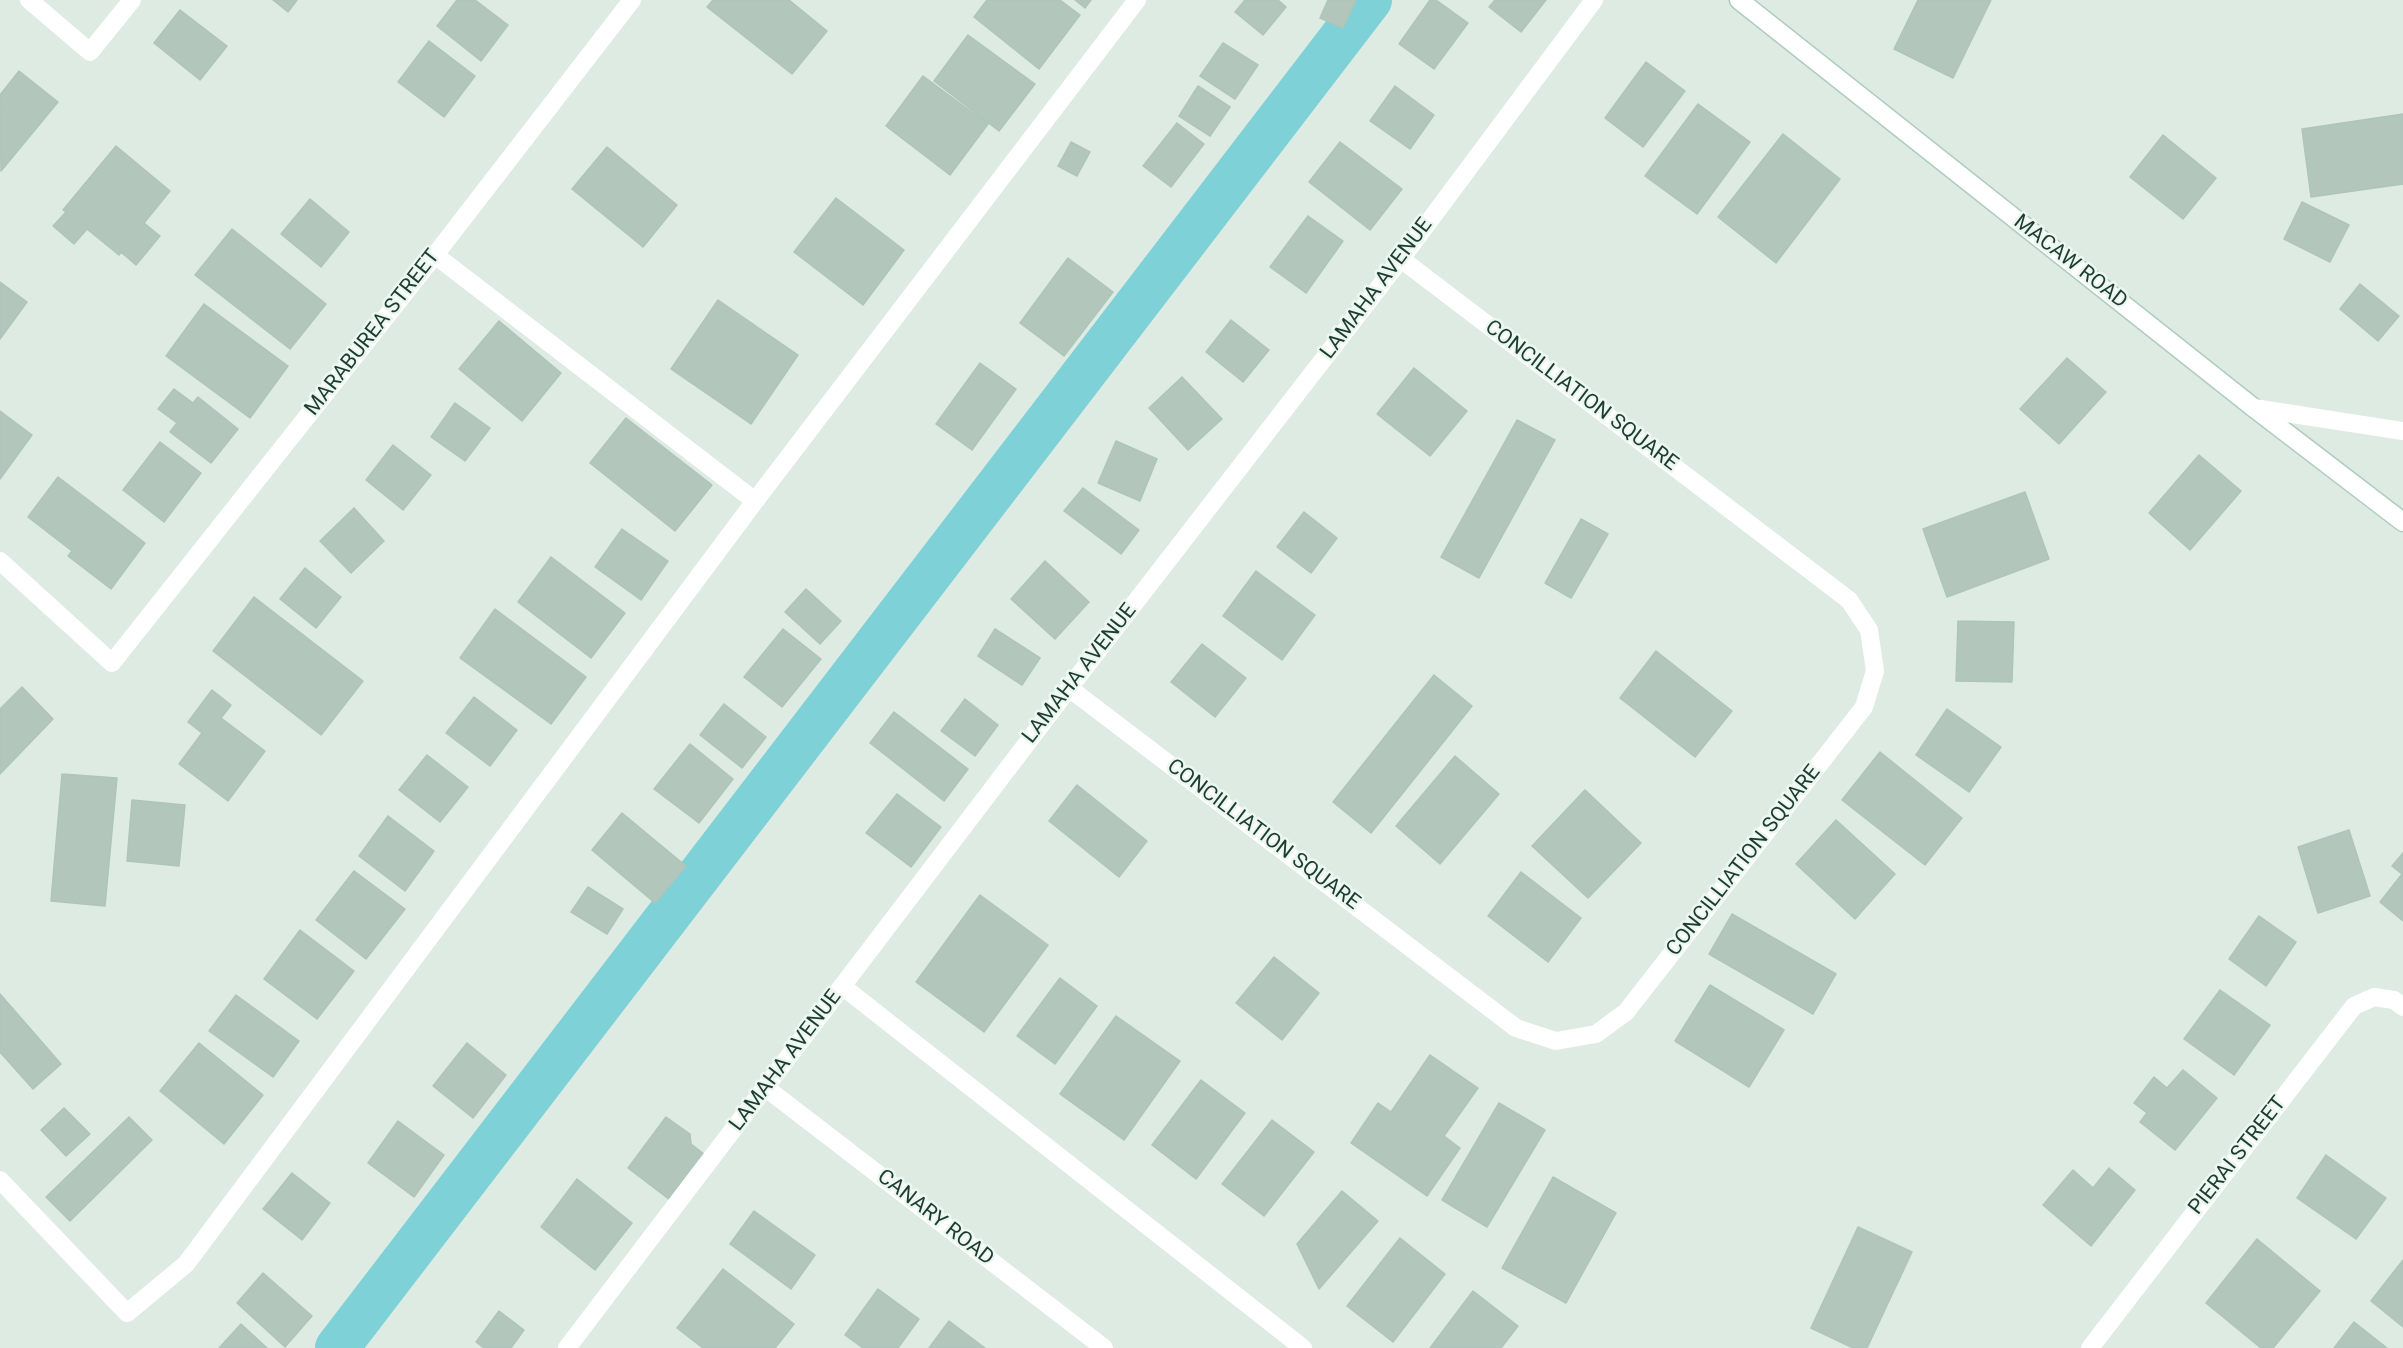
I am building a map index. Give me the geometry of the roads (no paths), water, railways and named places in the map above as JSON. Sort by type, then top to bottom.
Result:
[{"type":"street","points":[[29,0],[90,52],[132,0]]},
{"type":"street","name":"MARABUREA STREET","points":[[0,561],[112,663],[435,255],[632,0]]},
{"type":"street","points":[[0,1180],[127,1313],[186,1264],[755,501],[1137,0]]},
{"type":"street","name":"LAMAHA AVENUE","points":[[567,1348],[1069,688],[1401,259],[1594,0]]},
{"type":"street","name":"MACAW ROAD","points":[[1740,0],[2254,408],[2403,522]]},
{"type":"street","points":[[435,255],[755,501]]},
{"type":"street","name":"CONCILLIATION SQUARE","points":[[1069,688],[1516,1028],[1556,1041],[1596,1035],[1626,1012],[1864,707],[1875,671],[1869,630],[1849,600],[1401,259]]},
{"type":"street","points":[[2254,408],[2403,431]]},
{"type":"street","points":[[842,986],[1302,1348]]},
{"type":"street","name":"PIERAI STREET","points":[[2090,1348],[2354,1006],[2374,997],[2394,1000],[2403,1006]]},
{"type":"street","name":"CANARY ROAD","points":[[766,1088],[1104,1348]]},
{"type":"waterway","points":[[337,1348],[1370,0]]}]
